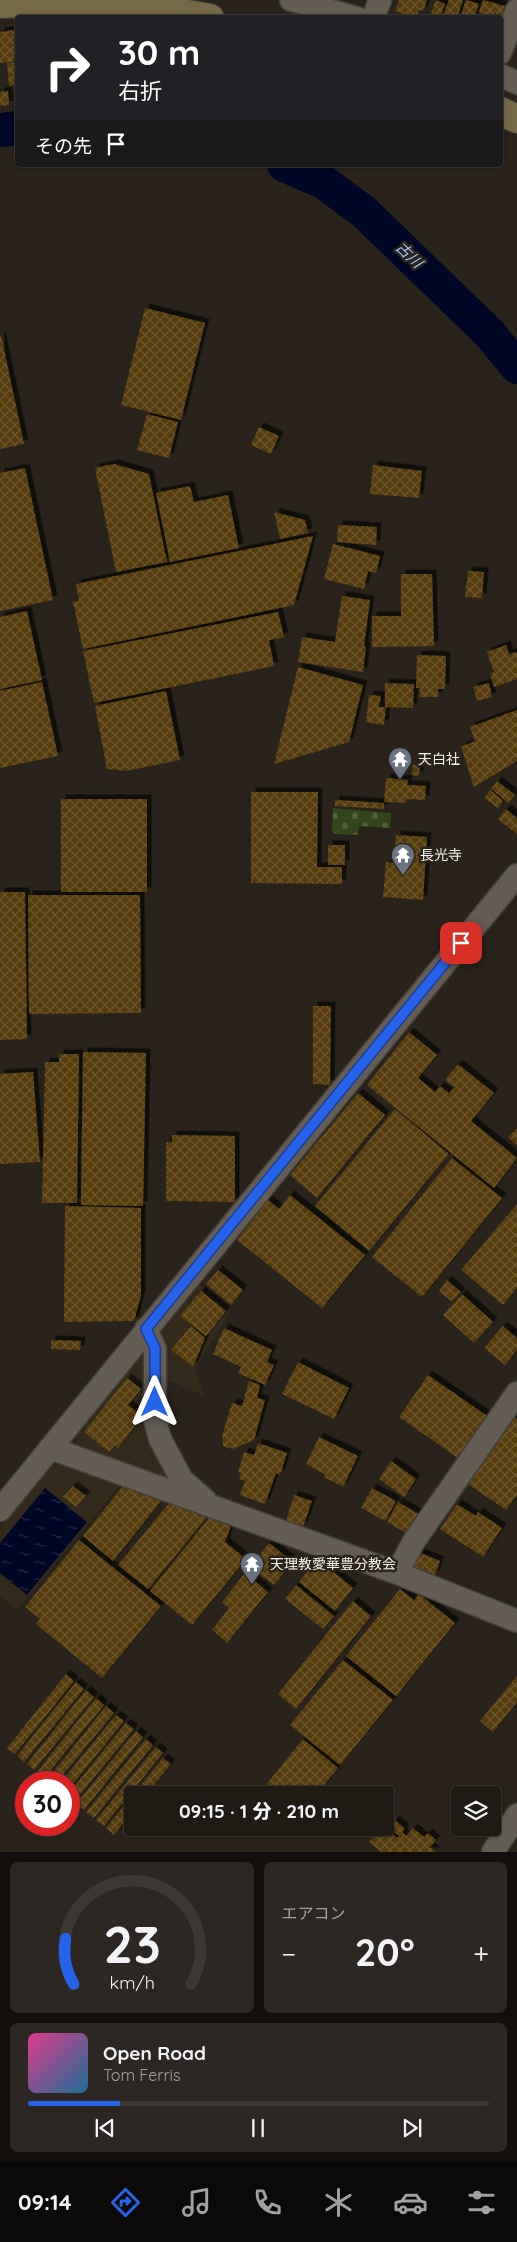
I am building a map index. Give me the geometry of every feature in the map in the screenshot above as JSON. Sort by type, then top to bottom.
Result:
[{"type":"main road","points":[[0,4],[80,1],[148,7],[193,15]]},
{"type":"main road","points":[[503,112],[517,118]]},
{"type":"street","points":[[291,0],[346,15]]},
{"type":"street","points":[[374,15],[380,0]]},
{"type":"street","points":[[503,45],[517,10]]},
{"type":"street","points":[[503,76],[517,83]]},
{"type":"street","points":[[0,1510],[517,875]]},
{"type":"street","points":[[146,1329],[155,1348],[155,1420],[160,1439],[182,1480],[213,1508]]},
{"type":"street","points":[[397,1573],[414,1541],[517,1393]]},
{"type":"street","points":[[50,1448],[397,1573],[517,1621]]},
{"type":"street","points":[[493,1852],[517,1815]]},
{"type":"shaded area","points":[[200,1285],[231,1312],[195,1368],[204,1396],[161,1377],[157,1337]]},
{"type":"shaded area","points":[[145,1348],[176,1484],[77,1446],[76,1437]]},
{"type":"shaded area","points":[[63,1463],[121,1484],[17,1610],[0,1596],[0,1528],[51,1467]]},
{"type":"green space","points":[[333,808],[391,813],[390,828],[359,826],[358,835],[335,834],[332,832]]},
{"type":"water","points":[[45,1488],[87,1522],[27,1595],[0,1573],[0,1543]]},
{"type":"building","points":[[399,0],[427,0],[423,11],[419,10],[417,15],[406,15],[395,11]]},
{"type":"building","points":[[436,0],[445,4],[441,15],[431,13]]},
{"type":"building","points":[[449,0],[463,0],[458,15],[443,15]]},
{"type":"building","points":[[466,0],[479,4],[475,15],[461,15]]},
{"type":"building","points":[[483,0],[505,6],[502,15],[494,13],[494,15],[487,15],[479,12]]},
{"type":"building","points":[[14,30],[15,61],[0,63],[0,32]]},
{"type":"building","points":[[15,62],[15,85],[9,86],[7,63]]},
{"type":"building","points":[[8,91],[9,105],[0,106],[0,92]]},
{"type":"building","points":[[145,308],[205,323],[181,420],[121,405]]},
{"type":"building","points":[[0,336],[24,444],[0,449]]},
{"type":"building","points":[[147,414],[178,422],[169,458],[137,450]]},
{"type":"building","points":[[259,427],[279,436],[271,454],[251,445]]},
{"type":"building","points":[[114,464],[149,474],[167,562],[116,572],[95,468]]},
{"type":"building","points":[[373,465],[422,471],[419,498],[370,494]]},
{"type":"building","points":[[25,468],[53,600],[0,611],[0,473]]},
{"type":"building","points":[[190,486],[194,502],[228,495],[239,548],[170,562],[156,493]]},
{"type":"building","points":[[274,512],[305,520],[308,533],[280,539]]},
{"type":"building","points":[[338,525],[377,527],[376,545],[337,542]]},
{"type":"building","points":[[313,536],[294,605],[83,649],[73,602],[79,601],[76,584]]},
{"type":"building","points":[[333,544],[380,556],[376,573],[368,571],[364,589],[324,579]]},
{"type":"building","points":[[468,571],[484,572],[482,598],[465,597]]},
{"type":"building","points":[[401,574],[432,574],[434,646],[372,647],[372,616],[401,616]]},
{"type":"building","points":[[342,596],[370,600],[364,646],[366,647],[363,672],[298,662],[302,637],[335,642]]},
{"type":"building","points":[[27,611],[42,680],[0,689],[0,617]]},
{"type":"building","points":[[278,612],[284,637],[269,640],[274,666],[94,703],[83,651]]},
{"type":"building","points":[[506,645],[509,654],[516,652],[517,654],[517,679],[494,687],[490,674],[494,672],[487,652]]},
{"type":"building","points":[[417,655],[446,656],[445,689],[438,689],[438,697],[419,697],[420,688],[416,688]]},
{"type":"building","points":[[298,667],[363,685],[349,742],[274,764]]},
{"type":"building","points":[[42,682],[58,756],[0,768],[0,691]]},
{"type":"building","points":[[385,683],[414,684],[413,708],[385,707]]},
{"type":"building","points":[[489,683],[492,697],[477,701],[473,687]]},
{"type":"building","points":[[166,691],[180,760],[126,771],[107,769],[95,706]]},
{"type":"building","points":[[369,695],[381,696],[379,707],[386,707],[384,725],[366,722]]},
{"type":"building","points":[[517,710],[517,761],[474,787],[461,747],[475,741],[470,727]]},
{"type":"building","points":[[413,765],[420,766],[419,776],[412,775]]},
{"type":"building","points":[[386,778],[408,780],[407,785],[426,786],[425,800],[407,799],[406,803],[384,802]]},
{"type":"building","points":[[497,781],[515,795],[508,803],[491,789]]},
{"type":"building","points":[[490,790],[503,801],[498,808],[484,798]]},
{"type":"building","points":[[251,792],[318,792],[317,867],[342,867],[342,884],[251,883]]},
{"type":"building","points":[[61,799],[147,799],[147,892],[61,892]]},
{"type":"building","points":[[335,800],[384,803],[384,809],[335,806]]},
{"type":"building","points":[[506,809],[517,818],[517,834],[498,819]]},
{"type":"building","points":[[396,835],[427,837],[423,900],[383,897],[386,862],[394,863]]},
{"type":"building","points":[[328,845],[345,845],[345,865],[328,865]]},
{"type":"building","points":[[0,892],[25,892],[27,1039],[0,1040]]},
{"type":"building","points":[[28,895],[140,895],[141,1013],[29,1014]]},
{"type":"building","points":[[313,1006],[331,1006],[330,1085],[313,1084]]},
{"type":"building","points":[[409,1032],[437,1055],[418,1078],[435,1092],[440,1086],[449,1093],[454,1087],[445,1080],[458,1064],[494,1093],[471,1121],[517,1158],[494,1188],[367,1085]]},
{"type":"building","points":[[83,1052],[146,1053],[143,1206],[81,1205]]},
{"type":"building","points":[[59,1054],[79,1054],[77,1203],[42,1203],[45,1062],[59,1062]]},
{"type":"building","points":[[33,1072],[40,1162],[0,1164],[0,1074]]},
{"type":"building","points":[[358,1093],[385,1115],[317,1198],[290,1175]]},
{"type":"building","points":[[395,1109],[449,1154],[369,1251],[315,1206]]},
{"type":"building","points":[[517,1128],[517,1145],[508,1137]]},
{"type":"building","points":[[172,1135],[235,1136],[235,1202],[166,1201],[166,1142],[172,1142]]},
{"type":"building","points":[[452,1158],[502,1198],[422,1297],[372,1257]]},
{"type":"building","points":[[290,1195],[365,1255],[322,1308],[237,1240],[268,1200],[279,1209]]},
{"type":"building","points":[[517,1204],[517,1288],[503,1305],[461,1270]]},
{"type":"building","points":[[65,1206],[141,1208],[141,1295],[134,1321],[64,1322]]},
{"type":"building","points":[[218,1270],[243,1290],[231,1305],[206,1284]]},
{"type":"building","points":[[447,1280],[461,1292],[452,1302],[439,1291]]},
{"type":"building","points":[[201,1291],[226,1311],[206,1336],[180,1316]]},
{"type":"building","points":[[462,1294],[493,1322],[474,1343],[443,1315]]},
{"type":"building","points":[[191,1326],[205,1338],[193,1367],[171,1350]]},
{"type":"building","points":[[503,1326],[517,1338],[517,1350],[505,1365],[484,1348]]},
{"type":"building","points":[[224,1328],[272,1350],[267,1362],[274,1365],[265,1385],[238,1373],[241,1367],[213,1354]]},
{"type":"building","points":[[51,1340],[81,1341],[80,1350],[51,1349]]},
{"type":"building","points":[[298,1362],[349,1388],[334,1419],[282,1394]]},
{"type":"building","points":[[428,1375],[490,1418],[461,1460],[399,1417]]},
{"type":"building","points":[[127,1378],[141,1389],[128,1405],[140,1414],[132,1424],[135,1426],[118,1448],[115,1445],[109,1452],[84,1432]]},
{"type":"building","points":[[249,1381],[260,1385],[257,1398],[265,1400],[254,1440],[233,1449],[223,1446],[222,1436],[232,1403],[242,1406]]},
{"type":"building","points":[[511,1415],[517,1419],[517,1495],[506,1510],[465,1482]]},
{"type":"building","points":[[319,1437],[358,1456],[343,1487],[324,1477],[326,1475],[306,1464]]},
{"type":"building","points":[[258,1443],[287,1453],[280,1475],[276,1473],[265,1504],[240,1495],[245,1481],[239,1479],[241,1473],[238,1472],[244,1452],[254,1455]]},
{"type":"building","points":[[391,1461],[416,1479],[404,1497],[379,1479]]},
{"type":"building","points":[[73,1486],[86,1496],[76,1507],[63,1497]]},
{"type":"building","points":[[123,1486],[162,1500],[113,1561],[83,1536]]},
{"type":"building","points":[[372,1488],[396,1501],[385,1521],[361,1508]]},
{"type":"building","points":[[294,1495],[312,1501],[303,1527],[286,1521]]},
{"type":"building","points":[[398,1502],[422,1516],[411,1536],[387,1522]]},
{"type":"building","points":[[169,1503],[207,1517],[148,1589],[118,1565]]},
{"type":"building","points":[[457,1504],[476,1516],[478,1512],[502,1528],[483,1557],[440,1529]]},
{"type":"building","points":[[210,1517],[231,1526],[225,1542],[246,1559],[192,1625],[150,1591]]},
{"type":"building","points":[[79,1540],[161,1606],[102,1678],[36,1624],[40,1619],[25,1607]]},
{"type":"building","points":[[269,1543],[293,1562],[274,1585],[258,1573],[266,1563],[258,1557]]},
{"type":"building","points":[[418,1552],[440,1561],[435,1575],[413,1566]]},
{"type":"building","points":[[318,1559],[353,1588],[335,1611],[299,1582]]},
{"type":"building","points":[[245,1573],[268,1592],[227,1643],[212,1630],[229,1608],[222,1602]]},
{"type":"building","points":[[296,1585],[334,1616],[323,1629],[285,1599]]},
{"type":"building","points":[[400,1589],[414,1600],[419,1594],[455,1623],[396,1696],[346,1656]]},
{"type":"building","points":[[353,1601],[371,1616],[296,1709],[278,1694]]},
{"type":"building","points":[[343,1660],[393,1700],[340,1765],[290,1725]]},
{"type":"building","points":[[66,1674],[74,1681],[15,1754],[7,1748]]},
{"type":"building","points":[[517,1676],[517,1702],[493,1732],[480,1721]]},
{"type":"building","points":[[76,1682],[84,1689],[24,1762],[17,1756]]},
{"type":"building","points":[[86,1690],[94,1697],[34,1770],[27,1764]]},
{"type":"building","points":[[96,1698],[104,1705],[50,1771],[38,1771]]},
{"type":"building","points":[[106,1706],[114,1713],[66,1771],[54,1771]]},
{"type":"building","points":[[116,1715],[124,1721],[80,1775],[80,1771],[70,1771]]},
{"type":"building","points":[[126,1723],[134,1729],[80,1795],[80,1779]]},
{"type":"building","points":[[136,1731],[143,1737],[84,1810],[80,1807],[80,1799]]},
{"type":"building","points":[[146,1739],[153,1745],[94,1818],[86,1812]]},
{"type":"building","points":[[303,1739],[338,1768],[323,1786],[265,1786]]},
{"type":"building","points":[[156,1747],[163,1753],[136,1786],[124,1786],[124,1801],[104,1826],[96,1820]]},
{"type":"building","points":[[163,1758],[171,1764],[153,1786],[140,1786]]},
{"type":"building","points":[[124,1806],[124,1822],[114,1835],[106,1828]]},
{"type":"building","points":[[394,1821],[405,1829],[402,1832],[406,1836],[413,1828],[424,1837],[428,1833],[436,1840],[430,1847],[436,1852],[381,1852],[369,1842],[375,1836],[394,1836],[397,1838],[399,1836],[394,1832]]},
{"type":"waterway","name":"古川","points":[[0,130],[15,128]]},
{"type":"waterway","name":"古川","points":[[289,167],[325,183],[364,212],[489,333],[517,367]]},
{"type":"place","name":"天白社","points":[[400,780]]},
{"type":"place","name":"長光寺","points":[[403,876]]},
{"type":"place","name":"天理教愛華豊分教会","points":[[252,1585]]},
{"type":"route","points":[[155,1402],[155,1348],[146,1329],[461,943]]}]
